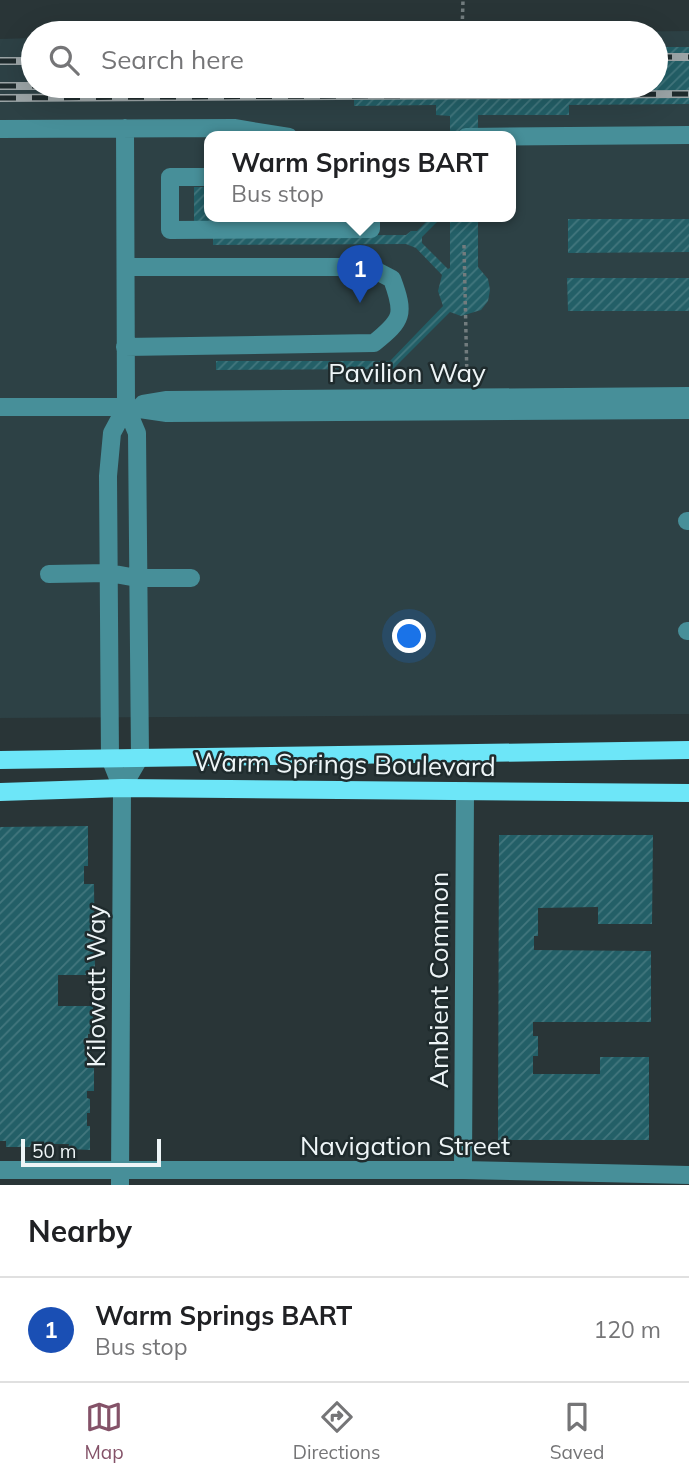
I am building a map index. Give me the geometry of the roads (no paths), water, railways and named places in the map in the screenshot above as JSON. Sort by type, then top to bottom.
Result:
[{"type":"main road","name":"Warm Springs Boulevard","points":[[0,760],[689,750]]},
{"type":"main road","name":"Warm Springs Boulevard","points":[[0,792],[122,788],[689,793]]},
{"type":"street","points":[[122,788],[140,757],[137,433],[126,407],[125,128]]},
{"type":"street","points":[[0,129],[234,128],[252,131]]},
{"type":"street","points":[[516,137],[689,135]]},
{"type":"street","points":[[204,177],[170,177],[170,230],[371,229],[371,222]]},
{"type":"street","points":[[125,347],[374,343],[395,326],[401,303],[392,279],[369,267],[126,267]]},
{"type":"street","name":"Pavilion Way","points":[[126,407],[167,400],[689,396]]},
{"type":"street","name":"Pavilion Way","points":[[0,407],[126,407],[167,413],[689,410]]},
{"type":"street","points":[[122,788],[110,758],[108,476],[112,433],[126,407]]},
{"type":"street","points":[[49,574],[109,573],[137,578],[191,578]]},
{"type":"street","name":"Kilowatt Way","points":[[120,1178],[122,788]]},
{"type":"street","name":"Ambient Common","points":[[465,791],[470,1175]]},
{"type":"street","name":"Navigation Street","points":[[0,1170],[120,1178],[689,1175]]},
{"type":"railway","points":[[668,57],[689,57]]},
{"type":"railway","points":[[0,61],[21,61]]},
{"type":"railway","points":[[0,86],[21,86]]},
{"type":"railway","points":[[668,94],[689,94]]},
{"type":"railway","points":[[0,98],[21,98]]},
{"type":"place","name":"Warm Springs BART","points":[[360,303]]}]
